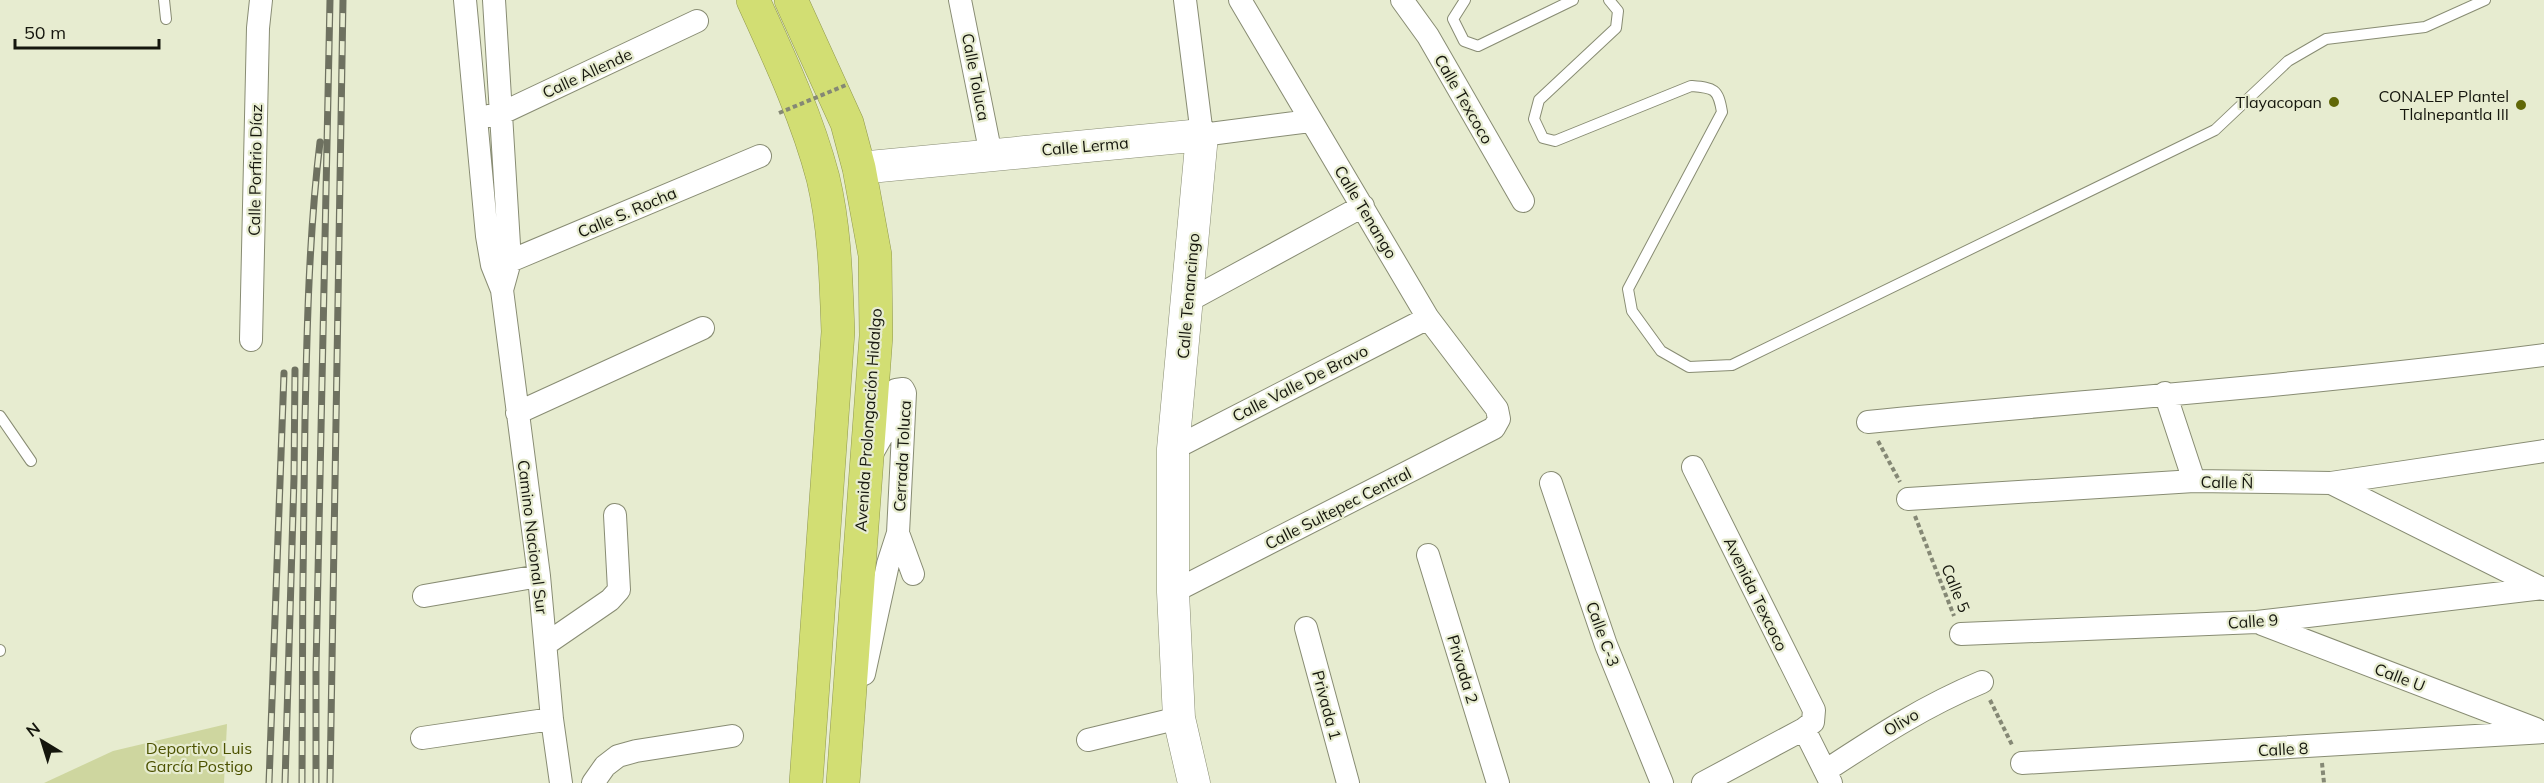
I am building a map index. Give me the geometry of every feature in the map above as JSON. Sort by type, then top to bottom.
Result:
[{"type":"highway","points":[[753,0],[776,50],[819,167],[831,218],[835,261],[838,332],[806,783]]},
{"type":"highway","name":"Avenida Prolongación Hidalgo","points":[[791,0],[847,123],[859,168],[875,255],[876,336],[843,783]]},
{"type":"highway","points":[[835,261],[875,255]]},
{"type":"street","name":"Calle Porfirio Díaz","points":[[251,340],[258,28],[261,0]]},
{"type":"street","name":"Camino Nacional Sur","points":[[465,0],[476,120],[501,263]]},
{"type":"street","name":"Camino Nacional Sur","points":[[494,0],[502,113],[502,290],[539,576],[552,719],[561,783]]},
{"type":"street","name":"Calle Toluca","points":[[960,0],[991,155]]},
{"type":"street","name":"Calle Tenancingo","points":[[1185,0],[1202,135],[1173,449],[1173,592],[1179,718],[1194,783]]},
{"type":"street","name":"Calle Tenango","points":[[1240,0],[1428,318],[1497,410],[1499,419]]},
{"type":"street","name":"Calle Texcoco","points":[[1402,0],[1428,36],[1523,201]]},
{"type":"street","name":"Calle Allende","points":[[476,120],[502,113],[697,21]]},
{"type":"street","name":"Calle Lerma","points":[[859,168],[1202,135],[1310,121]]},
{"type":"street","name":"Calle S. Rocha","points":[[501,263],[760,156]]},
{"type":"street","points":[[1188,301],[1363,206]]},
{"type":"street","name":"Calle Valle De Bravo","points":[[1173,449],[1428,318]]},
{"type":"street","points":[[517,413],[704,328]]},
{"type":"street","points":[[1868,422],[2165,393],[2339,380],[2544,355]]},
{"type":"street","name":"Cerrada Toluca","points":[[866,463],[888,426],[893,395],[896,390],[903,389],[905,393],[904,439],[898,533],[913,574]]},
{"type":"street","points":[[2165,393],[2194,481]]},
{"type":"street","name":"Calle Sultepec Central","points":[[1173,592],[1494,428],[1499,419]]},
{"type":"street","name":"Calle Ñ","points":[[1908,499],[2194,481],[2331,483],[2544,451]]},
{"type":"street","name":"Avenida Texcoco","points":[[1694,467],[1814,710],[1808,726],[1828,777]]},
{"type":"street","name":"Calle C-3","points":[[1551,483],[1606,645],[1662,783]]},
{"type":"street","name":"Calle 9","points":[[2331,483],[2544,589]]},
{"type":"street","points":[[546,644],[610,600],[618,590],[615,515]]},
{"type":"street","points":[[858,783],[864,670],[888,564],[898,533]]},
{"type":"street","name":"Privada 2","points":[[1428,555],[1498,783]]},
{"type":"street","points":[[424,596],[539,576]]},
{"type":"street","name":"Calle 9","points":[[1961,634],[2257,622],[2544,589]]},
{"type":"street","name":"Calle U","points":[[2257,622],[2544,732]]},
{"type":"street","name":"Privada 1","points":[[1306,628],[1348,783]]},
{"type":"street","name":"Olivo","points":[[1828,777],[1901,721],[1940,699],[1982,682]]},
{"type":"street","points":[[1088,740],[1179,718]]},
{"type":"street","points":[[422,738],[552,719]]},
{"type":"street","points":[[1703,783],[1808,726]]},
{"type":"street","name":"Calle 8","points":[[2022,763],[2544,732]]},
{"type":"street","points":[[593,783],[604,766],[618,756],[636,751],[732,736]]},
{"type":"lane","points":[[164,0],[166,19]]},
{"type":"lane","points":[[1465,0],[1453,20],[1464,41],[1478,45],[1573,0]]},
{"type":"lane","points":[[1609,0],[1618,11],[1616,28],[1539,100],[1534,119],[1543,138],[1555,141],[1691,86],[1711,88],[1719,97],[1722,112],[1628,289],[1632,311],[1661,351],[1689,367],[1732,365],[2215,130],[2288,61],[2326,39],[2425,27],[2485,0]]},
{"type":"lane","points":[[0,416],[31,461]]},
{"type":"path","points":[[782,123],[780,113],[846,85]]},
{"type":"path","name":"Calle 5","points":[[1868,422],[1908,499],[1961,634]]},
{"type":"path","points":[[1982,682],[2008,740],[2022,763]]},
{"type":"green space","name":"Deportivo Luis García Postigo","points":[[227,724],[224,783],[44,783],[113,751]]},
{"type":"railway","points":[[316,783],[316,669],[330,0]]},
{"type":"railway","points":[[330,783],[343,0]]},
{"type":"railway","points":[[302,783],[305,419],[311,246],[320,142]]},
{"type":"railway","points":[[285,783],[295,370]]},
{"type":"railway","points":[[269,783],[284,373]]},
{"type":"place","name":"Tlayacopan","points":[[2334,102]]},
{"type":"place","name":"CONALEP Plantel Tlalnepantla III","points":[[2521,105]]}]
